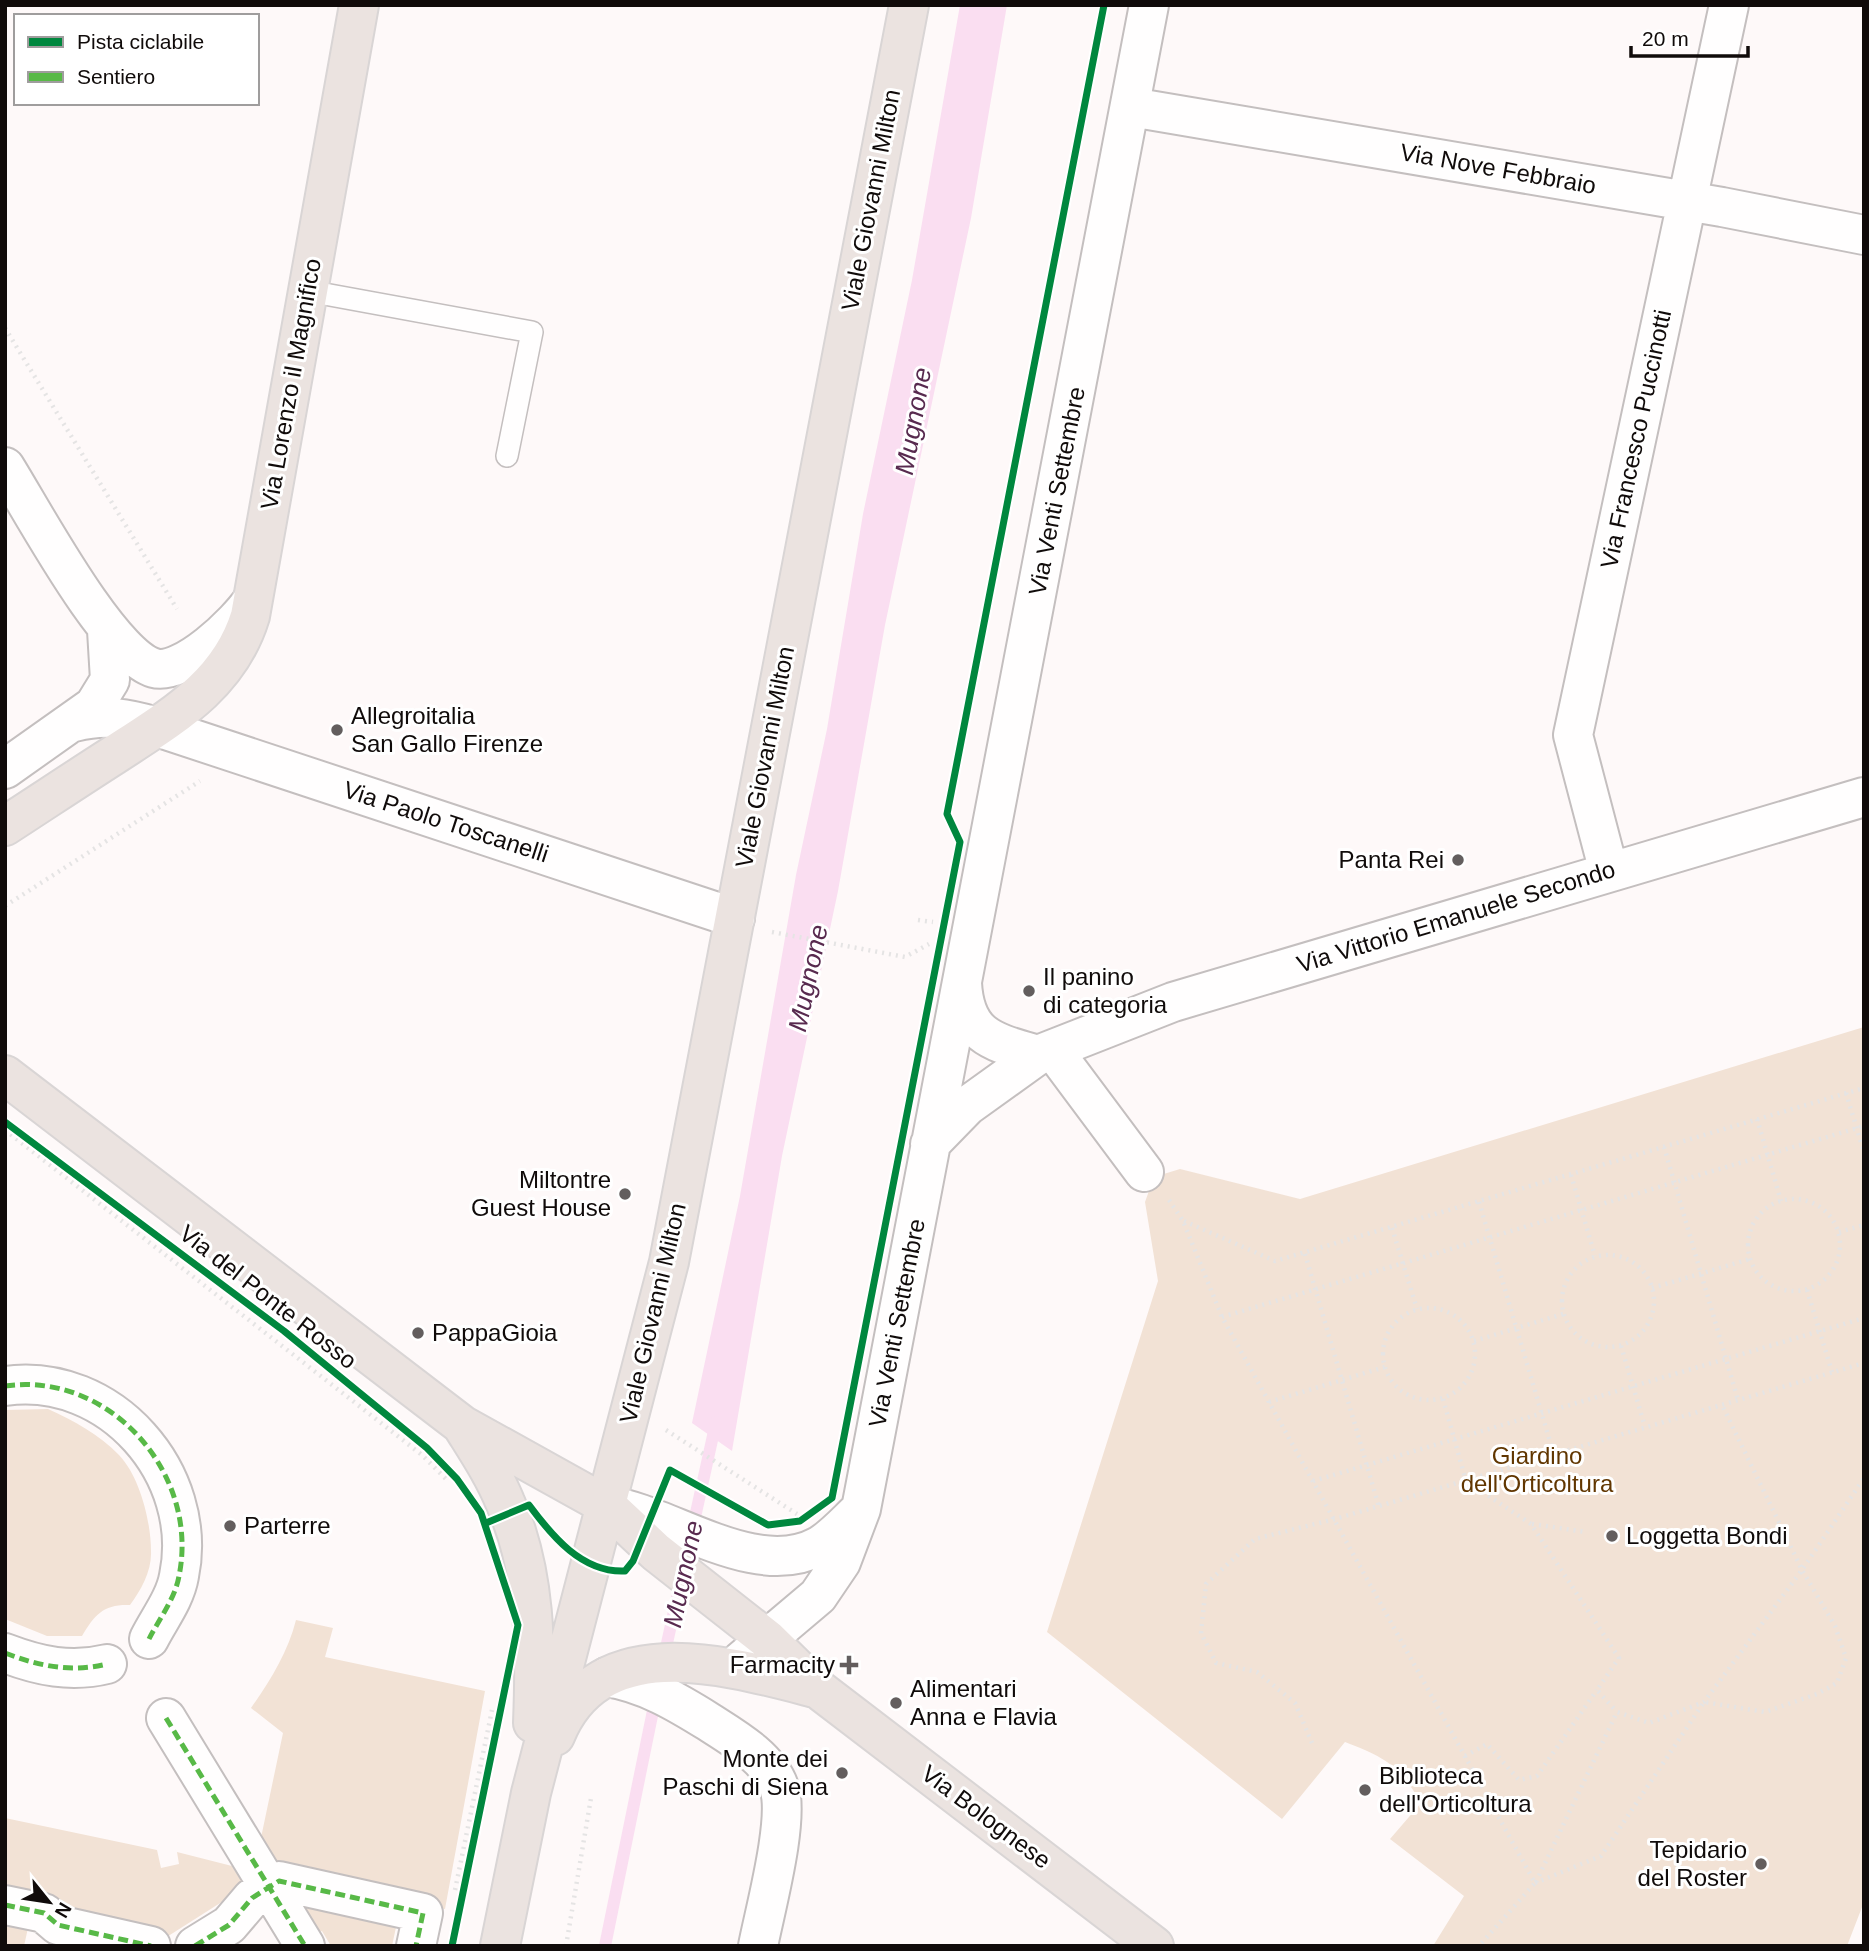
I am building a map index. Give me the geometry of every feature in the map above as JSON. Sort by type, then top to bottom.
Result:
[{"type":"main road","name":"Via Lorenzo il Magnifico","points":[[5,826],[190,705],[220,674],[243,640],[253,601],[359,5]]},
{"type":"main road","name":"Viale Giovanni Milton","points":[[531,1793],[669,1262],[909,5]]},
{"type":"main road","name":"Via del Ponte Rosso","points":[[5,1075],[462,1425],[660,1537],[769,1648]]},
{"type":"main road","points":[[462,1425],[506,1503],[529,1584],[535,1667],[531,1793],[500,1946]]},
{"type":"main road","points":[[531,1793],[559,1726],[569,1709],[620,1675],[662,1661],[719,1667],[769,1648]]},
{"type":"main road","name":"Via Bolognese","points":[[769,1648],[818,1689],[1154,1946]]},
{"type":"street","name":"Via Venti Settembre","points":[[769,1648],[818,1596],[841,1562],[861,1509],[1149,5]]},
{"type":"street","name":"Via Francesco Puccinotti","points":[[1609,872],[1573,735],[1729,5]]},
{"type":"street","name":"Via Nove Febbraio","points":[[1131,107],[1687,201],[1864,235]]},
{"type":"street","points":[[5,467],[107,629],[140,661],[162,668],[184,660],[220,637],[253,601]]},
{"type":"street","points":[[5,769],[94,706],[110,680],[107,629]]},
{"type":"street","name":"Via Paolo Toscanelli","points":[[74,722],[95,717],[120,716],[735,918]]},
{"type":"street","name":"Via Vittorio Emanuele Secondo","points":[[930,1144],[967,1106],[1045,1053],[1173,1002],[1864,797]]},
{"type":"street","name":"Via Venti Settembre","points":[[961,976],[962,1000],[975,1028],[996,1042],[1045,1053]]},
{"type":"street","points":[[1045,1053],[1144,1172]]},
{"type":"street","points":[[5,1386],[56,1387],[94,1401],[131,1427],[159,1461],[179,1516],[181,1556],[179,1577],[171,1601],[149,1639]]},
{"type":"street","points":[[660,1537],[761,1555],[791,1539],[820,1545],[861,1509]]},
{"type":"street","points":[[5,1653],[26,1661],[66,1669],[88,1669],[107,1664]]},
{"type":"street","points":[[620,1675],[663,1695],[742,1745],[762,1763],[779,1786],[782,1808],[779,1837],[758,1946]]},
{"type":"street","points":[[166,1718],[305,1946]]},
{"type":"street","points":[[195,1946],[229,1925],[252,1898],[279,1881],[423,1913],[416,1946]]},
{"type":"street","points":[[5,1905],[44,1913],[58,1925],[151,1946]]},
{"type":"lane","points":[[308,291],[532,332],[507,456]]},
{"type":"path","points":[[5,328],[177,609]]},
{"type":"path","points":[[5,906],[202,780]]},
{"type":"path","points":[[775,934],[905,957],[936,941]]},
{"type":"path","points":[[1183,1221],[1275,1261],[1864,1088]]},
{"type":"path","points":[[1846,1093],[1864,1152]]},
{"type":"path","points":[[1757,1119],[1781,1201]]},
{"type":"path","points":[[1222,1317],[1864,1126]]},
{"type":"path","points":[[5,1130],[455,1482]]},
{"type":"path","points":[[1664,1147],[1738,1400]]},
{"type":"path","points":[[1144,1172],[1154,1177],[1183,1221],[1222,1317],[1535,1883]]},
{"type":"path","points":[[1571,1175],[1595,1256]]},
{"type":"path","points":[[1799,1199],[1816,1204],[1830,1216],[1839,1233],[1840,1251],[1835,1268],[1823,1282],[1807,1290],[1789,1292],[1772,1286],[1758,1275],[1750,1259],[1748,1240],[1753,1223],[1765,1209],[1781,1201],[1799,1199]]},
{"type":"path","points":[[1479,1202],[1554,1455]]},
{"type":"path","points":[[1839,1233],[1864,1225]]},
{"type":"path","points":[[1392,1228],[1417,1309]]},
{"type":"path","points":[[1305,1254],[1379,1507]]},
{"type":"path","points":[[1613,1255],[1630,1260],[1644,1272],[1652,1288],[1654,1306],[1649,1324],[1637,1337],[1621,1346],[1603,1348],[1586,1342],[1572,1331],[1563,1314],[1561,1296],[1567,1279],[1579,1265],[1595,1256],[1613,1255]]},
{"type":"path","points":[[1652,1288],[1750,1259]]},
{"type":"path","points":[[1807,1290],[1832,1372]]},
{"type":"path","points":[[1435,1308],[1452,1313],[1466,1325],[1474,1340],[1475,1359],[1471,1376],[1459,1390],[1443,1399],[1424,1400],[1407,1394],[1393,1383],[1385,1367],[1383,1349],[1389,1331],[1400,1318],[1417,1309],[1435,1308]]},
{"type":"path","points":[[1474,1340],[1563,1314]]},
{"type":"path","points":[[1313,1481],[1864,1318]]},
{"type":"path","points":[[1621,1346],[1645,1427]]},
{"type":"path","points":[[1312,1743],[1296,1703],[1257,1672],[1216,1663],[1201,1633],[1206,1584],[1255,1539],[1335,1520],[1864,1363]]},
{"type":"path","points":[[1269,1402],[1385,1367]]},
{"type":"path","points":[[1443,1399],[1466,1481],[1531,1524],[1619,1658],[1537,1776],[1519,1780],[1488,1744],[1465,1756]]},
{"type":"path","points":[[1597,1690],[1617,1712],[1649,1723],[1704,1702],[1765,1712],[1817,1694],[1837,1683],[1846,1658],[1835,1626],[1802,1570],[1723,1405]]},
{"type":"path","points":[[396,1423],[427,1448],[455,1482]]},
{"type":"path","points":[[685,1443],[792,1511]]},
{"type":"path","points":[[1535,1883],[1601,1856],[1704,1702],[1802,1570],[1864,1478]]},
{"type":"path","points":[[791,1539],[807,1517]]},
{"type":"path","points":[[1531,1524],[1586,1532]]},
{"type":"path","points":[[458,1892],[502,1702]]},
{"type":"path","points":[[458,1892],[492,1707]]},
{"type":"path","points":[[1479,1946],[1535,1883],[1617,1712]]},
{"type":"path","points":[[566,1946],[591,1798]]},
{"type":"green space","name":"Giardino dell'Orticoltura","points":[[1864,1027],[1864,1902],[1847,1946],[1433,1946],[1464,1896],[1390,1839],[1421,1803],[1406,1780],[1390,1764],[1345,1742],[1282,1819],[1047,1632],[1158,1281],[1145,1202],[1154,1177],[1180,1169],[1300,1199]]},
{"type":"green space","points":[[48,1409],[86,1429],[119,1455],[138,1487],[149,1527],[150,1566],[138,1593],[130,1605],[113,1606],[101,1612],[82,1636],[47,1636],[5,1619],[5,1410]]},
{"type":"green space","points":[[296,1620],[333,1628],[325,1657],[485,1691],[445,1909],[270,1871],[258,1852],[283,1733],[251,1708],[278,1666]]},
{"type":"green space","points":[[5,1818],[157,1850],[161,1868],[179,1864],[177,1852],[232,1866],[248,1892],[228,1898],[162,1940],[141,1923],[5,1896]]},
{"type":"green space","points":[[283,1888],[399,1913],[392,1946],[331,1946],[322,1931],[314,1934]]},
{"type":"green space","points":[[5,1914],[28,1928],[24,1946],[5,1946]]},
{"type":"water","points":[[960,5],[1007,5],[971,218],[885,625],[838,891],[782,1156],[732,1451],[692,1423],[740,1196],[796,875],[827,729],[863,514],[912,280]]},
{"type":"waterway","name":"Mugnone","points":[[692,1531],[716,1422]]},
{"type":"waterway","name":"Mugnone","points":[[664,1657],[681,1579]]},
{"type":"waterway","name":"Mugnone","points":[[605,1946],[656,1696]]},
{"type":"marked path","points":[[5,1386],[43,1386],[79,1395],[112,1413],[139,1437],[161,1467],[175,1501],[182,1538],[177,1584],[149,1639]]},
{"type":"marked path","points":[[5,1653],[55,1667],[81,1668],[107,1664]]},
{"type":"marked path","points":[[166,1718],[305,1946]]},
{"type":"marked path","points":[[195,1946],[229,1925],[252,1898],[279,1881],[423,1913],[416,1946]]},
{"type":"marked path","points":[[5,1905],[44,1913],[58,1925],[151,1946]]},
{"type":"cycle path","points":[[486,1523],[529,1505],[558,1540],[582,1559],[609,1570],[625,1571],[633,1561],[670,1470],[768,1525],[800,1521],[832,1498],[960,842],[947,814],[1104,5]]},
{"type":"cycle path","points":[[5,1122],[284,1331],[427,1448],[457,1479],[481,1513],[518,1625],[452,1946]]},
{"type":"place","name":"Allegroitalia San Gallo Firenze","points":[[337,730]]},
{"type":"place","name":"Panta Rei","points":[[1458,860]]},
{"type":"place","name":"Il panino di categoria","points":[[1029,991]]},
{"type":"place","name":"Miltontre Guest House","points":[[625,1194]]},
{"type":"place","name":"PappaGioia","points":[[418,1333]]},
{"type":"place","name":"Parterre","points":[[230,1526]]},
{"type":"place","name":"Loggetta Bondi","points":[[1612,1536]]},
{"type":"place","name":"Farmacity","points":[[849,1665]]},
{"type":"place","name":"Alimentari Anna e Flavia","points":[[896,1703]]},
{"type":"place","name":"Monte dei Paschi di Siena","points":[[842,1773]]},
{"type":"place","name":"Biblioteca dell'Orticoltura","points":[[1365,1790]]},
{"type":"place","name":"Tepidario del Roster","points":[[1761,1864]]}]
